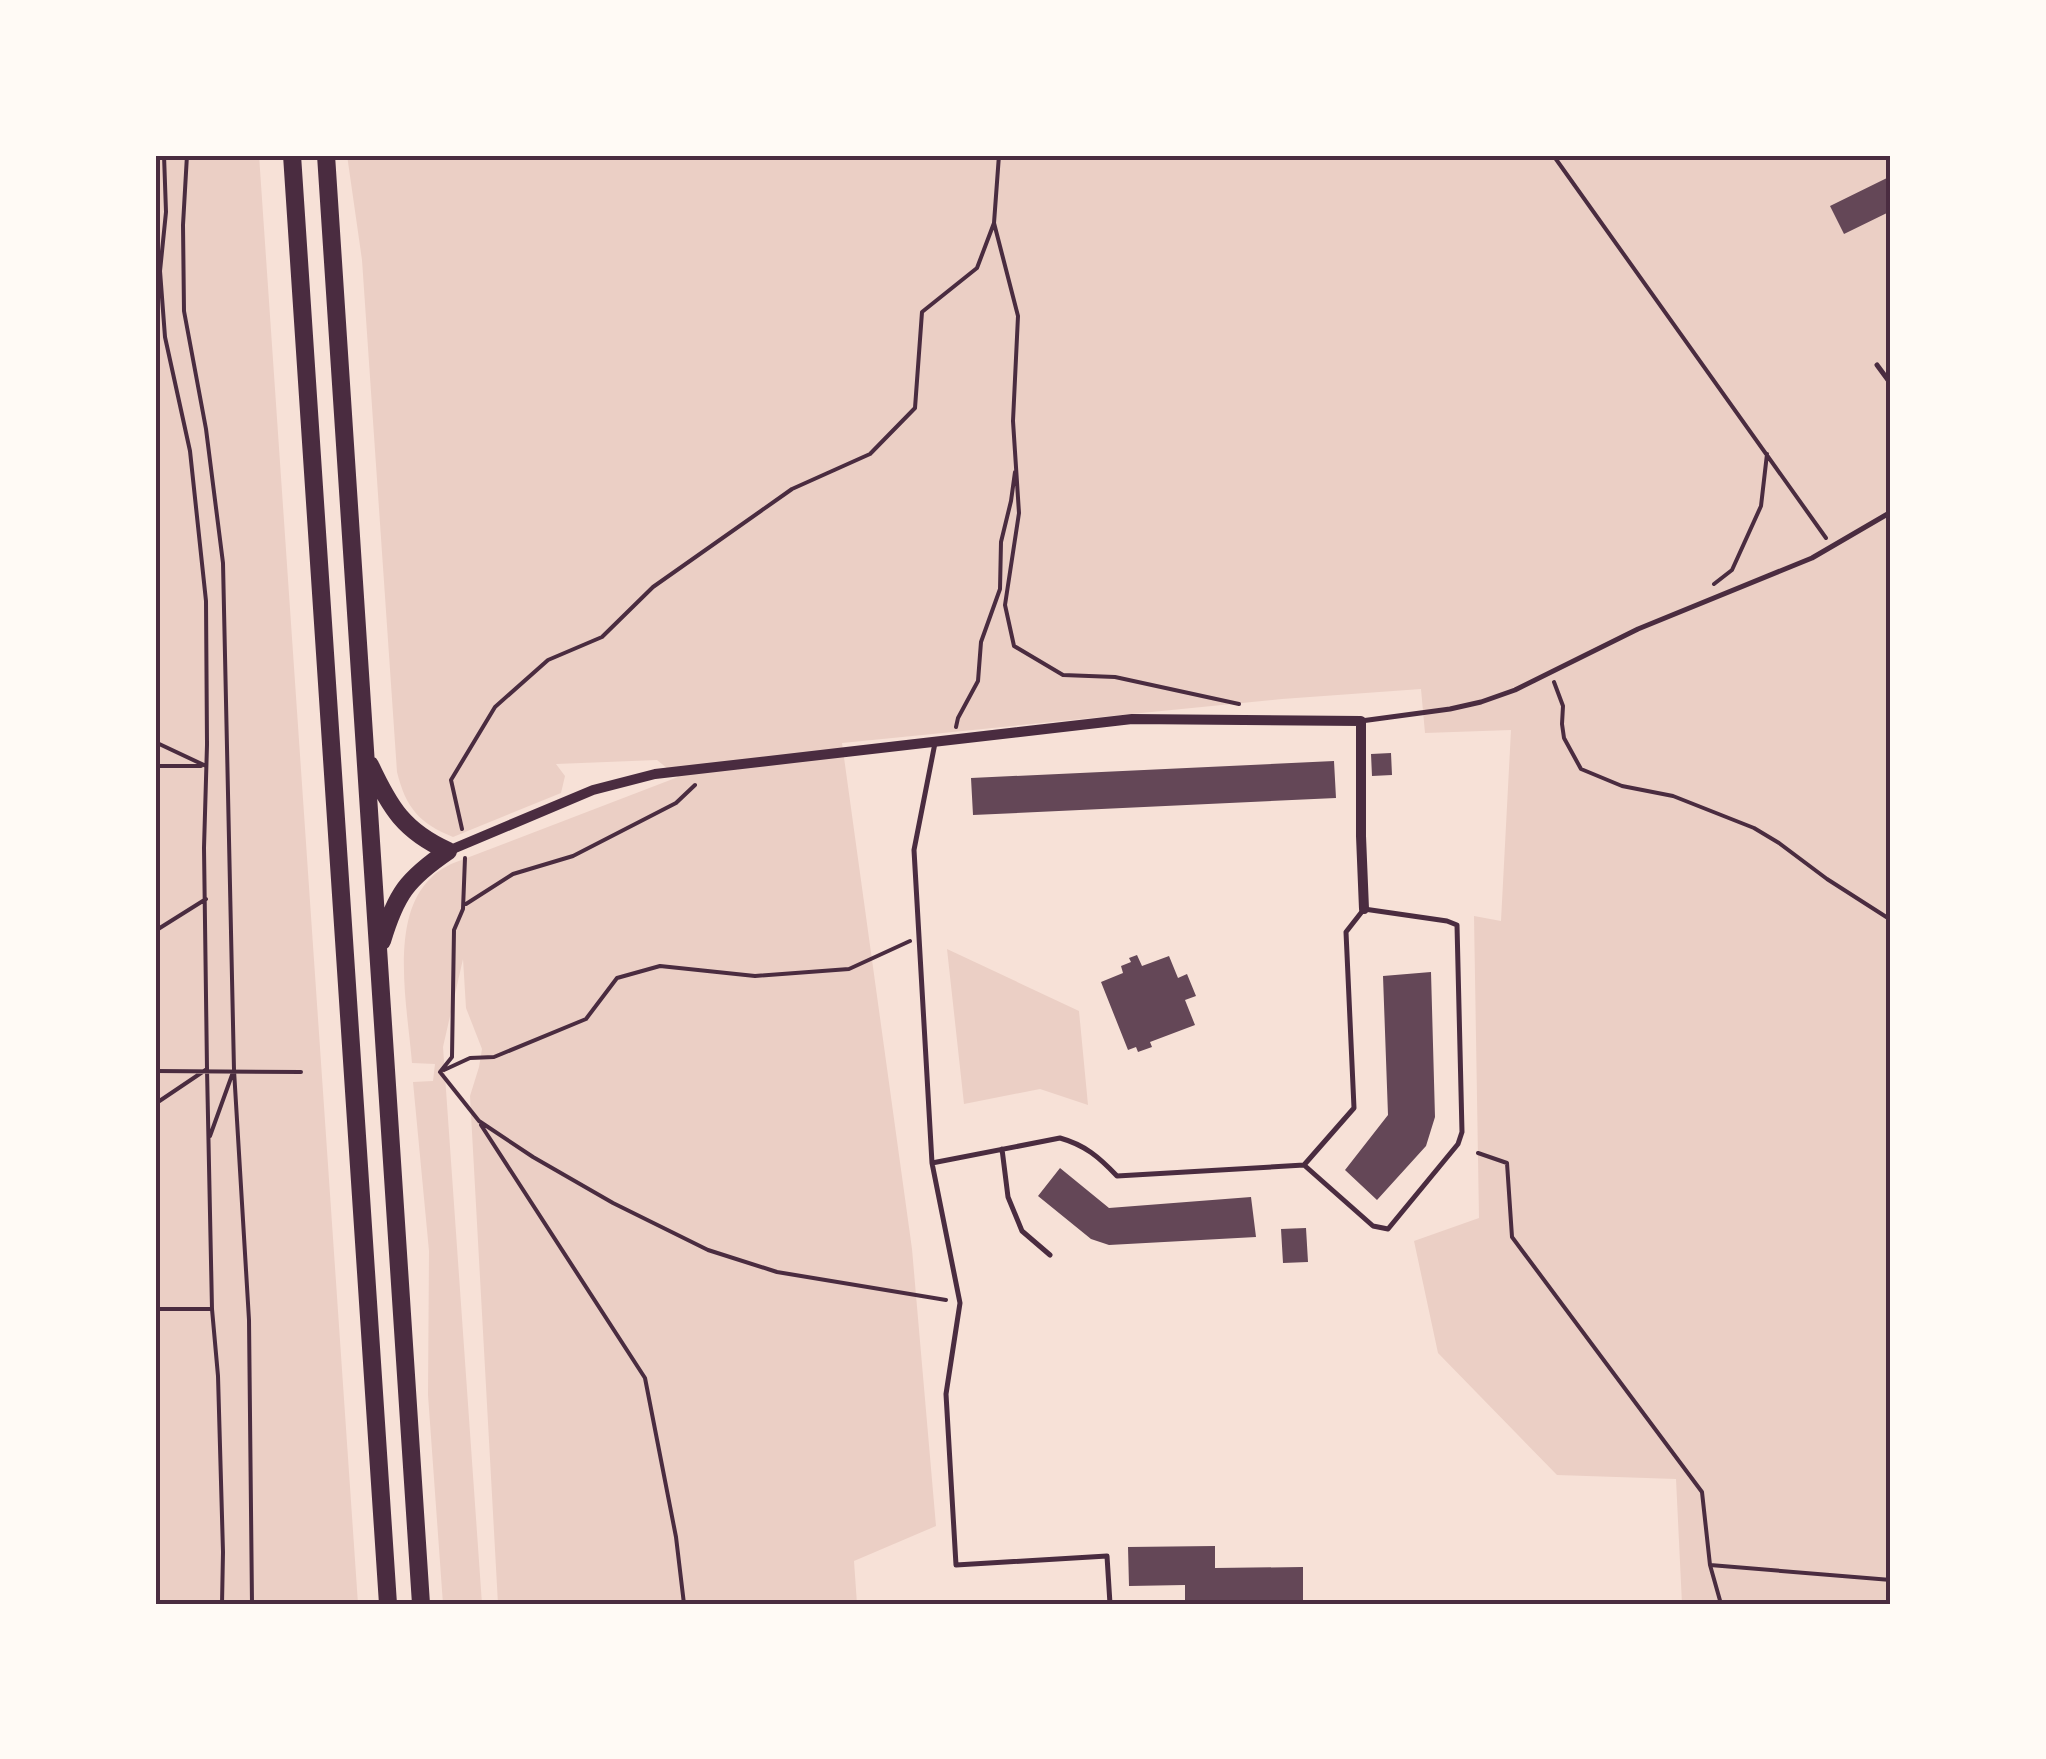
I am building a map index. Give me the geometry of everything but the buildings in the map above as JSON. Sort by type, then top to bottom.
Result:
[{"type":"highway","points":[[292,155],[388,1604]]},
{"type":"highway","points":[[326,155],[421,1604]]},
{"type":"highway","points":[[366,758],[383,793],[406,825],[424,840],[448,851]]},
{"type":"highway","points":[[378,956],[391,911],[402,891],[421,870],[448,851]]},
{"type":"street","points":[[448,851],[606,786],[655,774],[1132,719],[1361,721],[1364,909]]},
{"type":"lane","points":[[1878,364],[1891,384]]},
{"type":"lane","points":[[1361,721],[1450,709],[1515,690],[1638,629],[1812,558],[1891,512]]},
{"type":"lane","points":[[935,743],[914,850],[932,1163],[960,1303],[946,1394],[956,1564],[1107,1556],[1110,1604]]},
{"type":"lane","points":[[932,1163],[1060,1138],[1094,1153],[1117,1176],[1304,1164],[1354,1108],[1346,932],[1364,909],[1457,925],[1462,1132],[1458,1144],[1388,1229],[1372,1226],[1304,1164]]},
{"type":"lane","points":[[1002,1149],[1008,1198],[1022,1232],[1050,1256]]},
{"type":"path","points":[[164,155],[166,212],[160,271],[166,337],[190,451],[206,601],[207,1069],[222,1604]]},
{"type":"path","points":[[187,155],[182,225],[184,311],[206,429],[223,563],[234,1070],[249,1320],[252,1604]]},
{"type":"path","points":[[440,1072],[452,1057],[454,930],[464,905],[466,844],[451,780],[495,707],[548,660],[602,637],[653,586],[792,490],[870,454],[915,408],[922,312],[978,268],[994,223],[999,155]]},
{"type":"path","points":[[1553,155],[1833,547]]},
{"type":"path","points":[[155,190],[165,184]]},
{"type":"path","points":[[994,223],[1018,316],[1013,421],[1019,513],[1005,605],[1014,646],[1063,675],[1115,677],[1244,705]]},
{"type":"path","points":[[155,248],[162,251]]},
{"type":"path","points":[[1704,592],[1732,570],[1761,506],[1767,454]]},
{"type":"path","points":[[953,740],[958,718],[978,682],[981,642],[1000,589],[1001,542],[1012,501],[1016,462]]},
{"type":"path","points":[[1551,673],[1563,706],[1564,738],[1581,769],[1622,786],[1691,803],[1754,828],[1891,920]]},
{"type":"path","points":[[155,742],[206,766]]},
{"type":"path","points":[[155,766],[206,766]]},
{"type":"path","points":[[464,905],[513,874],[573,856],[676,803],[713,768]]},
{"type":"path","points":[[155,931],[206,898]]},
{"type":"path","points":[[440,1072],[470,1058],[494,1057],[586,1019],[617,978],[660,966],[756,976],[849,969],[918,937]]},
{"type":"path","points":[[155,1104],[207,1069]]},
{"type":"path","points":[[155,1070],[301,1072]]},
{"type":"path","points":[[209,1138],[234,1070]]},
{"type":"path","points":[[440,1072],[479,1121],[645,1378],[676,1537],[684,1604]]},
{"type":"path","points":[[479,1121],[612,1203],[708,1250],[777,1272],[960,1303]]},
{"type":"path","points":[[1478,1153],[1507,1163],[1512,1237],[1702,1492],[1710,1565],[1721,1604]]},
{"type":"path","points":[[155,1309],[212,1310]]},
{"type":"path","points":[[1710,1565],[1891,1580]]},
{"type":"shaded area","points":[[155,155],[259,155],[358,1604],[155,1604]]},
{"type":"shaded area","points":[[347,155],[1891,155],[1891,1604],[1682,1604],[1676,1479],[1557,1475],[1438,1353],[1414,1241],[1479,1218],[1474,916],[1501,921],[1511,730],[1425,733],[1421,689],[842,743],[912,1249],[936,1526],[854,1561],[857,1604],[498,1604],[470,1096],[482,1049],[466,1008],[463,959],[443,1047],[482,1604],[443,1604],[428,1395],[429,1251],[413,1082],[433,1081],[435,1064],[412,1063],[404,966],[409,916],[431,878],[451,864],[678,777],[657,760],[556,764],[565,776],[561,793],[453,837],[431,826],[410,805],[397,772],[362,260]]},
{"type":"shaded area","points":[[947,949],[1079,1011],[1088,1105],[1040,1089],[964,1104]]}]
